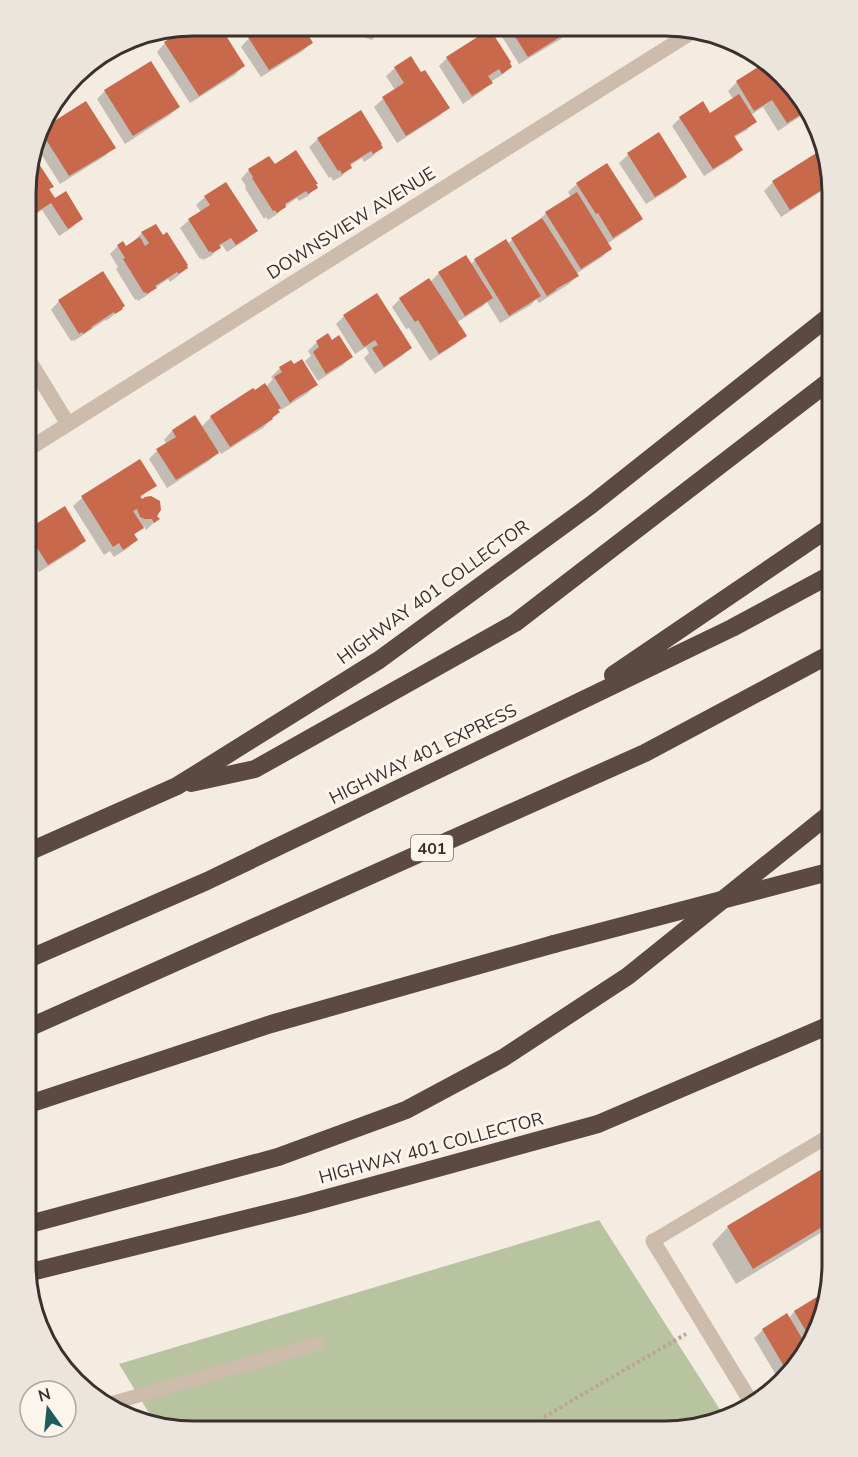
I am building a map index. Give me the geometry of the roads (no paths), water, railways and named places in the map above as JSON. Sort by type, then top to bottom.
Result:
[{"type":"highway","name":"HIGHWAY 401 COLLECTOR","points":[[36,849],[177,786],[379,660],[591,505],[822,322]]},
{"type":"highway","points":[[177,786],[255,769],[515,623],[822,387]]},
{"type":"highway","points":[[559,712],[822,533]]},
{"type":"highway","name":"HIGHWAY 401 EXPRESS","points":[[36,956],[207,881],[732,628],[822,579]]},
{"type":"highway","name":"401","points":[[36,1025],[645,753],[822,658]]},
{"type":"highway","points":[[36,1222],[278,1156],[406,1110],[503,1058],[628,976],[822,820]]},
{"type":"highway","points":[[36,1102],[271,1024],[554,944],[822,874]]},
{"type":"highway","name":"HIGHWAY 401 COLLECTOR","points":[[36,1271],[302,1205],[598,1124],[822,1028]]},
{"type":"street","name":"DOWNSVIEW AVENUE","points":[[36,444],[684,37]]},
{"type":"street","points":[[36,372],[68,424]]},
{"type":"street","points":[[653,1240],[748,1397]]},
{"type":"lane","points":[[653,1240],[822,1140]]},
{"type":"lane","points":[[118,1401],[317,1344]]}]
